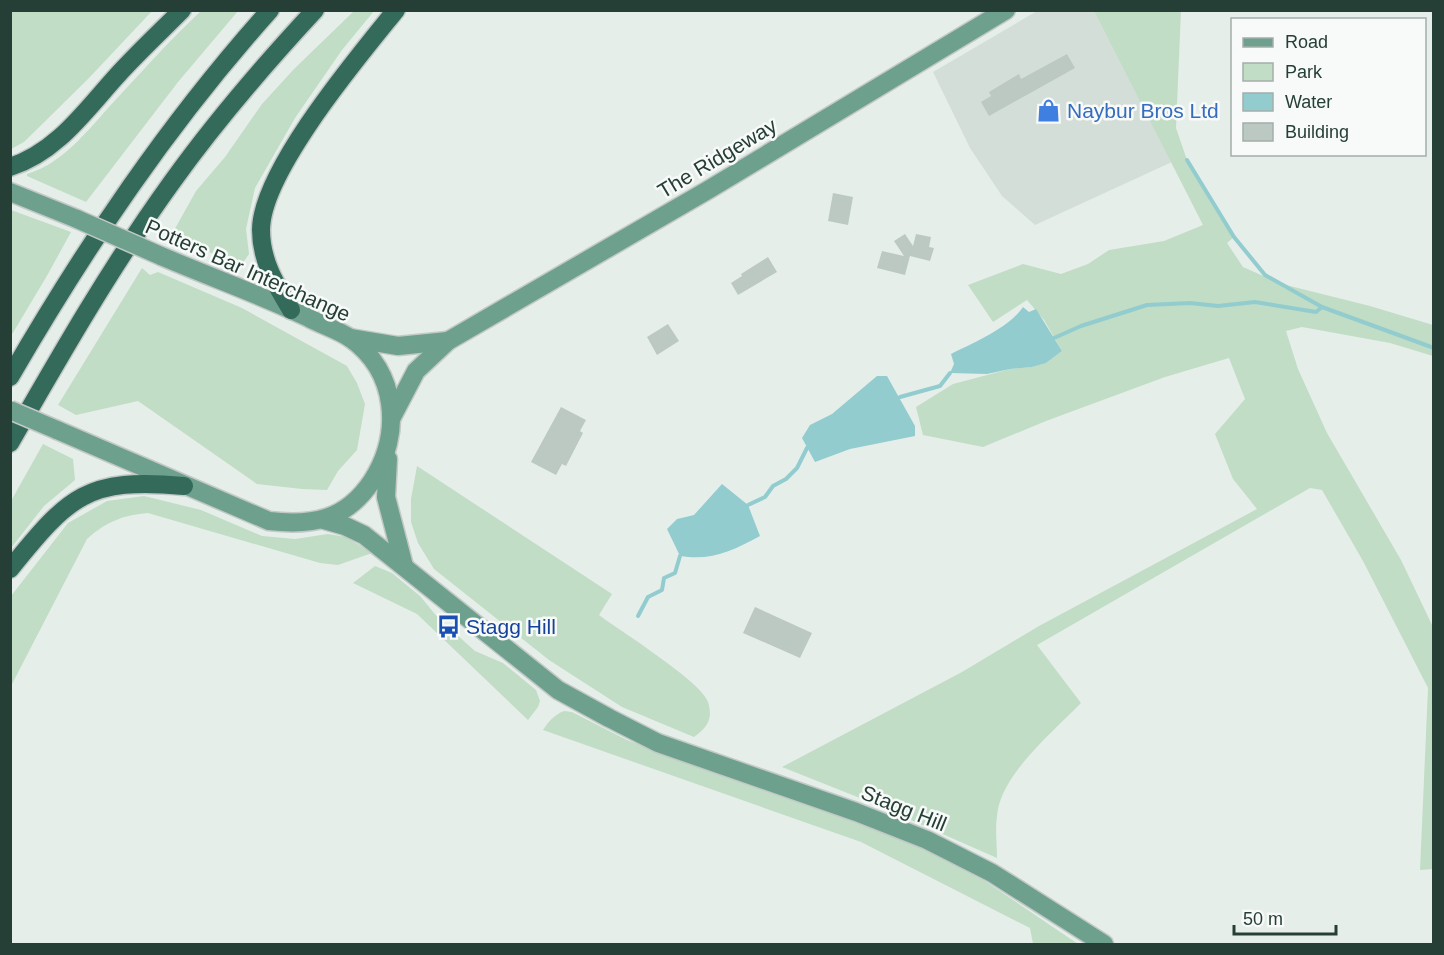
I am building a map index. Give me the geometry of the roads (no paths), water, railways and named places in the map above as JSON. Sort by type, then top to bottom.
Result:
[{"type":"highway","points":[[10,167],[42,153],[59,140],[182,10]]},
{"type":"highway","points":[[10,378],[77,265],[144,166],[183,113],[270,10]]},
{"type":"highway","points":[[10,443],[79,324],[172,182],[234,102],[315,10]]},
{"type":"highway","points":[[291,310],[264,256],[261,227],[269,193],[317,113],[396,10]]},
{"type":"highway","points":[[10,569],[49,522],[72,503],[88,494],[113,485],[130,483],[184,486]]},
{"type":"main road","name":"The Ridgeway","points":[[392,417],[416,370],[448,341],[708,190],[1006,10]]},
{"type":"main road","name":"Potters Bar Interchange","points":[[10,192],[291,310],[350,338],[369,356],[389,393],[392,432],[380,469],[362,496],[344,511],[324,520],[292,524],[269,521],[10,410]]},
{"type":"main road","name":"The Ridgeway","points":[[350,338],[398,346],[448,341]]},
{"type":"main road","points":[[388,448],[386,497],[404,566]]},
{"type":"main road","name":"Stagg Hill","points":[[324,520],[364,535],[558,690],[609,718],[658,743],[856,812],[927,840],[992,873],[1042,903],[1104,945]]},
{"type":"water","points":[[1023,307],[1029,312],[1036,309],[1062,351],[1046,363],[1032,367],[987,374],[950,373],[954,364],[951,354],[1000,328],[1017,315]]},
{"type":"water","points":[[877,376],[887,376],[915,426],[915,436],[850,449],[815,462],[802,438],[810,425],[832,414]]},
{"type":"water","points":[[722,484],[748,505],[760,536],[712,556],[680,556],[667,529],[677,519],[694,515]]},
{"type":"waterway","points":[[1187,160],[1234,237],[1265,275],[1322,307],[1434,348]]},
{"type":"waterway","points":[[1054,338],[1081,326],[1147,305],[1190,303],[1218,306],[1255,302],[1316,312],[1322,307]]},
{"type":"waterway","points":[[900,397],[940,386],[950,373]]},
{"type":"waterway","points":[[748,505],[765,497],[773,486],[786,479],[797,468],[807,448]]},
{"type":"waterway","points":[[638,616],[648,597],[662,590],[664,578],[675,573],[680,556]]},
{"type":"place","name":"Naybur Bros Ltd","points":[[1049,110]]},
{"type":"place","name":"Stagg Hill","points":[[448,626]]}]
